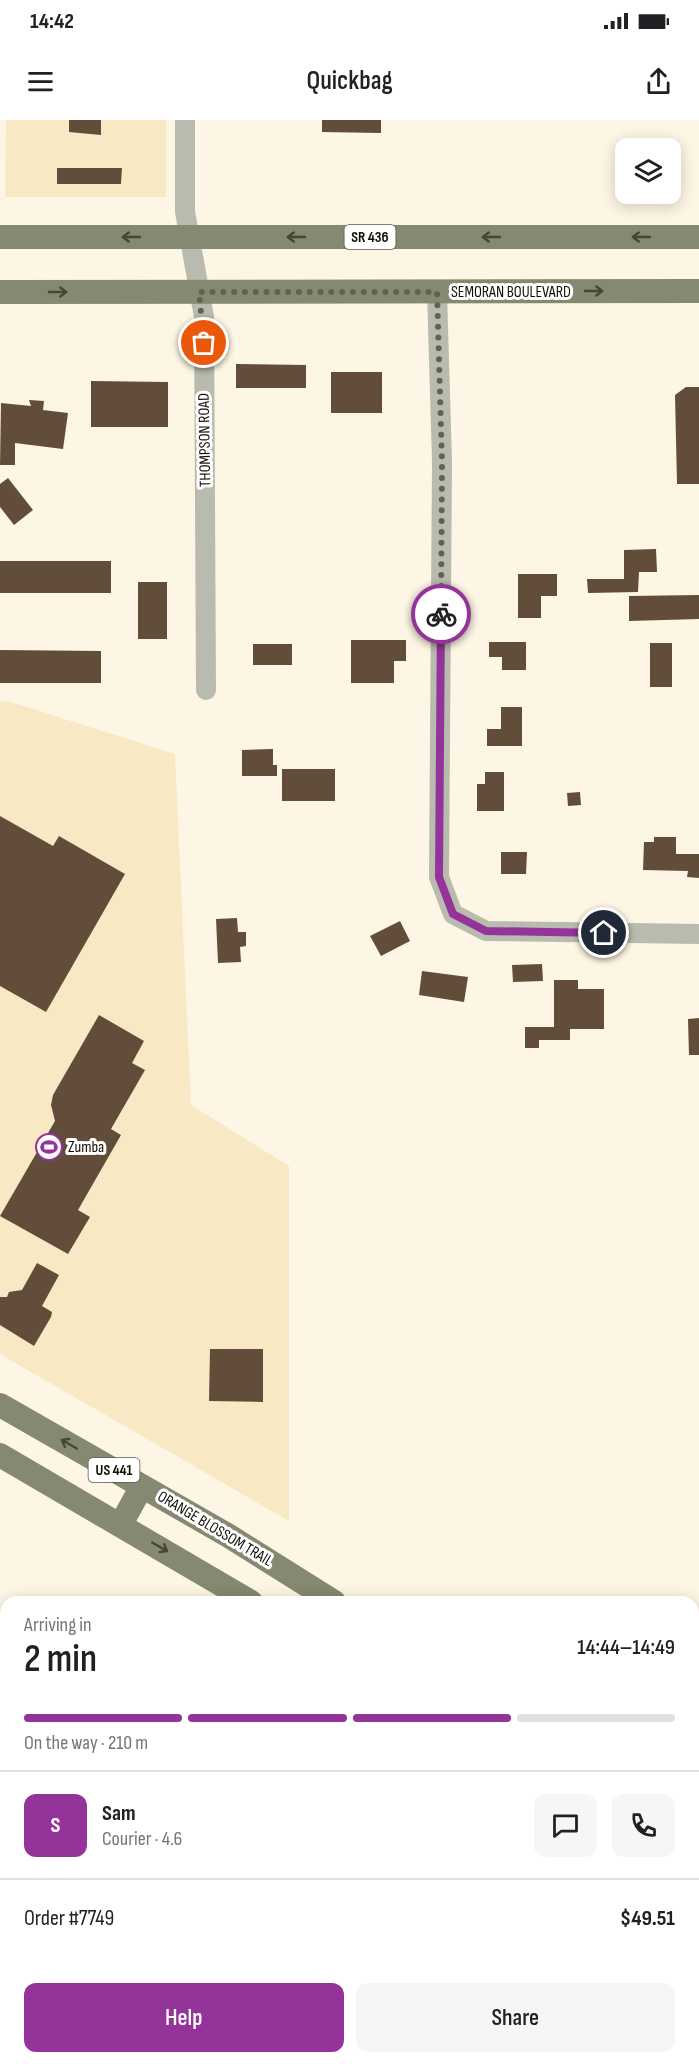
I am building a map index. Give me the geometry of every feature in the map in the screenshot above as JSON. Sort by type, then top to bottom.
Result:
[{"type":"main road","name":"SR 436","points":[[0,237],[699,237]]},
{"type":"main road","name":"SEMORAN BOULEVARD","points":[[0,292],[699,291]]},
{"type":"main road","name":"ORANGE BLOSSOM TRAIL","points":[[0,1405],[142,1486],[324,1596]]},
{"type":"main road","name":"US 441","points":[[0,1455],[241,1596]]},
{"type":"main road","points":[[121,1524],[142,1486]]},
{"type":"street","name":"THOMPSON ROAD","points":[[185,120],[185,212],[204,317],[206,690]]},
{"type":"street","points":[[437,292],[442,462],[439,877],[453,914],[486,931],[699,934]]},
{"type":"shaded area","points":[[6,120],[166,120],[166,197],[5,197]]},
{"type":"shaded area","points":[[0,701],[11,702],[175,754],[191,1105],[289,1166],[289,1521],[0,1354]]},
{"type":"building","points":[[69,120],[101,120],[101,135],[69,132]]},
{"type":"building","points":[[322,120],[381,120],[381,133],[322,132]]},
{"type":"building","points":[[57,168],[122,168],[121,184],[57,184]]},
{"type":"building","points":[[236,364],[306,365],[306,388],[236,388]]},
{"type":"building","points":[[331,372],[382,372],[382,413],[331,413]]},
{"type":"building","points":[[91,381],[168,382],[168,427],[91,427]]},
{"type":"building","points":[[686,387],[699,387],[699,484],[677,484],[675,395]]},
{"type":"building","points":[[29,400],[44,401],[43,410],[68,413],[63,449],[15,443],[15,465],[0,465],[1,403],[31,406]]},
{"type":"building","points":[[8,478],[33,510],[14,525],[0,507],[0,484]]},
{"type":"building","points":[[656,549],[657,572],[639,572],[638,592],[588,593],[587,579],[624,579],[624,550]]},
{"type":"building","points":[[0,561],[111,561],[111,593],[0,593]]},
{"type":"building","points":[[518,574],[557,574],[557,596],[541,596],[541,618],[518,618]]},
{"type":"building","points":[[138,582],[167,582],[167,639],[138,639]]},
{"type":"building","points":[[699,595],[699,619],[629,621],[629,596]]},
{"type":"building","points":[[351,640],[406,640],[406,661],[394,661],[394,683],[351,683]]},
{"type":"building","points":[[489,642],[526,642],[526,670],[502,670],[502,657],[489,657]]},
{"type":"building","points":[[650,643],[672,643],[672,687],[650,687]]},
{"type":"building","points":[[253,644],[292,644],[292,665],[253,665]]},
{"type":"building","points":[[0,650],[101,651],[101,683],[0,683]]},
{"type":"building","points":[[501,707],[522,707],[522,746],[487,746],[487,729],[501,729]]},
{"type":"building","points":[[273,749],[273,765],[277,765],[277,776],[242,776],[242,750]]},
{"type":"building","points":[[282,769],[335,769],[335,801],[282,801]]},
{"type":"building","points":[[485,772],[504,772],[504,811],[477,811],[477,784],[485,784]]},
{"type":"building","points":[[580,792],[581,805],[568,806],[567,793]]},
{"type":"building","points":[[0,816],[53,846],[59,836],[125,874],[46,1012],[0,986]]},
{"type":"building","points":[[654,837],[676,837],[676,854],[699,854],[699,878],[687,877],[688,871],[643,870],[644,842],[654,842]]},
{"type":"building","points":[[501,852],[527,852],[526,874],[501,874]]},
{"type":"building","points":[[237,918],[238,932],[246,932],[246,946],[240,947],[241,962],[218,963],[216,919]]},
{"type":"building","points":[[400,921],[410,941],[381,956],[370,936]]},
{"type":"building","points":[[542,964],[543,981],[513,982],[512,965]]},
{"type":"building","points":[[422,971],[468,977],[464,1002],[419,995]]},
{"type":"building","points":[[554,980],[578,980],[578,989],[604,989],[604,1029],[570,1029],[570,1040],[539,1040],[539,1048],[525,1048],[525,1027],[554,1027]]},
{"type":"building","points":[[99,1015],[144,1041],[132,1063],[145,1070],[111,1129],[121,1135],[78,1210],[90,1217],[68,1254],[0,1216],[55,1121],[51,1105],[53,1095]]},
{"type":"building","points":[[699,1018],[699,1055],[689,1055],[688,1019]]},
{"type":"building","points":[[37,1263],[59,1275],[42,1306],[52,1312],[51,1317],[34,1346],[0,1325],[0,1297],[7,1297],[9,1292],[22,1290]]},
{"type":"building","points":[[210,1349],[263,1349],[263,1402],[209,1401]]},
{"type":"way so far","points":[[204,343],[204,317],[199,292],[437,292],[442,462],[441,614]]},
{"type":"place","name":"Zumba","points":[[49,1147]]},
{"type":"route","points":[[441,614],[439,877],[453,914],[486,931],[604,933]]}]
